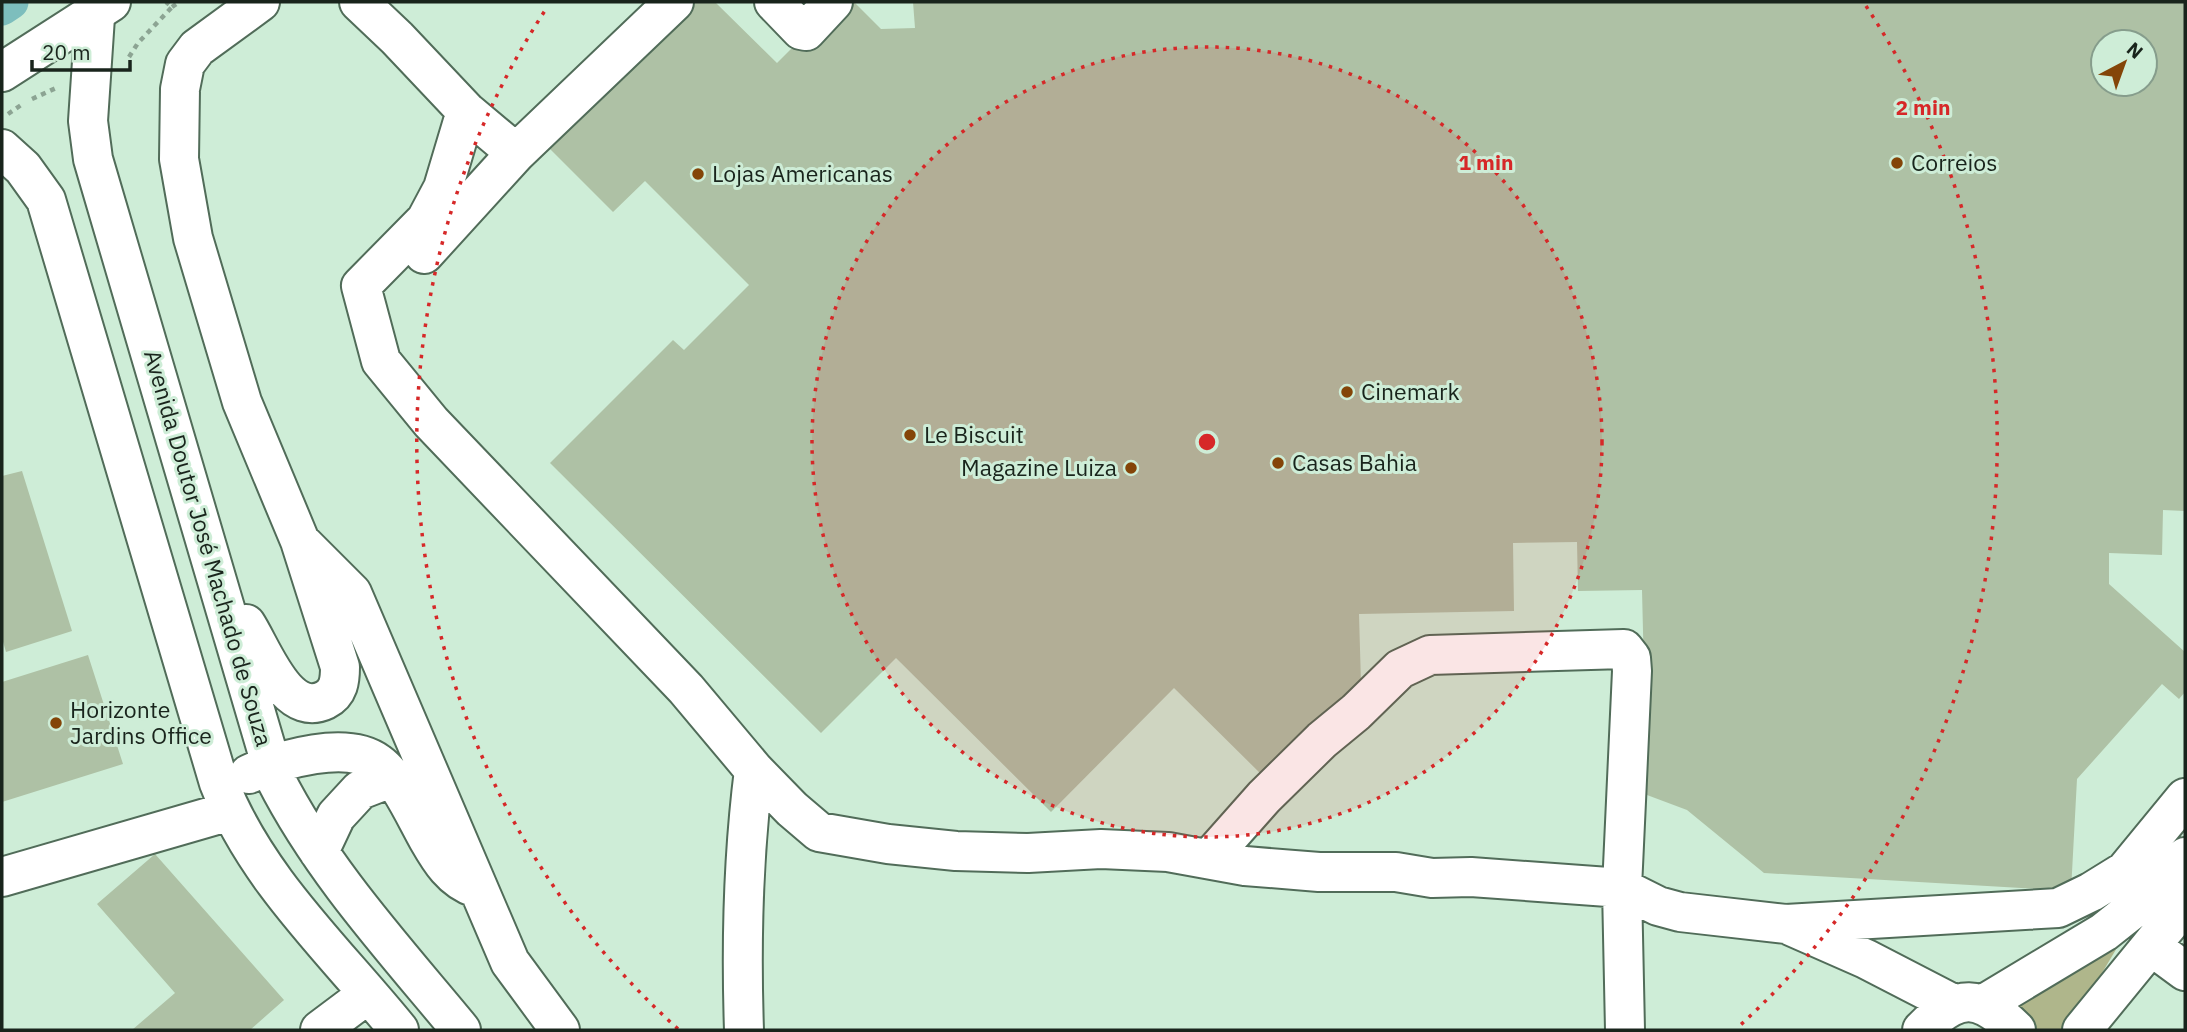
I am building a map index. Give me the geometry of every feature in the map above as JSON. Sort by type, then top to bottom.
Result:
[{"type":"street","points":[[218,582],[257,640],[277,680],[289,694],[312,703],[324,700],[334,693],[340,681],[340,667],[300,541],[242,402],[192,239],[179,159],[180,89],[185,64],[197,48],[260,2]]},
{"type":"street","points":[[359,2],[466,111],[516,153]]},
{"type":"street","points":[[369,314],[516,153],[674,2]]},
{"type":"street","points":[[774,2],[801,30],[806,31],[832,2]]},
{"type":"street","points":[[2,72],[101,5]]},
{"type":"street","name":"Avenida Doutor José Machado de Souza","points":[[101,5],[88,121],[93,159],[271,764],[278,783],[319,852],[384,937],[461,1030]]},
{"type":"street","points":[[466,111],[443,188],[426,220],[361,286],[381,361],[431,422],[686,689],[754,770],[819,832],[888,844],[956,851],[1028,853],[1101,849],[1168,852],[1245,866],[1319,872],[1396,872],[1432,877],[1622,888],[1658,906],[1680,912],[1786,924],[2058,908],[2125,871],[2185,798]]},
{"type":"street","points":[[2,149],[23,168],[46,200],[224,797],[265,872],[395,1029]]},
{"type":"street","points":[[300,541],[352,593],[510,962],[560,1030]]},
{"type":"street","points":[[1209,859],[1264,797],[1401,669],[1430,655],[1624,649],[1629,654],[1632,671],[1622,888],[1625,1030]]},
{"type":"street","points":[[2,877],[224,797],[242,776],[271,764],[301,757],[356,752],[379,763],[399,787],[437,855],[457,879],[481,889]]},
{"type":"street","points":[[744,1030],[741,943],[746,834],[754,770]]},
{"type":"street","points":[[319,852],[336,816],[360,790],[391,778]]},
{"type":"street","points":[[1922,1030],[2104,932],[2152,894],[2185,857]]},
{"type":"street","points":[[2082,1030],[2185,904]]},
{"type":"street","points":[[1786,924],[1969,1004],[2016,1030]]},
{"type":"street","points":[[2151,946],[2185,971]]},
{"type":"street","points":[[320,1030],[368,994]]},
{"type":"path","points":[[166,2],[172,7]]},
{"type":"path","points":[[2,118],[33,98],[92,73],[120,82],[126,62],[138,43],[179,2]]},
{"type":"green space","points":[[2127,931],[2068,1030],[2033,1030],[2015,1006]]},
{"type":"building","points":[[688,2],[715,2],[777,63],[838,2],[854,2],[881,29],[915,28],[913,2],[2185,2],[2185,511],[2163,510],[2162,555],[2109,553],[2109,584],[2185,652],[2185,692],[2179,699],[2162,684],[2077,779],[2071,891],[1764,873],[1687,810],[1647,795],[1642,590],[1578,591],[1577,542],[1513,543],[1514,611],[1359,614],[1361,684],[1266,779],[1174,688],[1051,812],[896,658],[821,733],[550,463],[673,340],[684,350],[749,285],[645,181],[613,212],[545,144]]},
{"type":"building","points":[[22,471],[72,631],[6,652],[2,638],[2,476]]},
{"type":"building","name":"Horizonte Jardins Office","points":[[88,655],[123,764],[2,802],[2,682]]},
{"type":"building","points":[[155,854],[284,1000],[250,1030],[132,1030],[175,993],[97,904]]},
{"type":"waterway","points":[[2,8],[11,2]]},
{"type":"place","name":"Correios","points":[[1897,163]]},
{"type":"place","name":"Lojas Americanas","points":[[698,174]]},
{"type":"place","name":"Cinemark","points":[[1347,392]]},
{"type":"place","name":"Le Biscuit","points":[[910,435]]},
{"type":"place","name":"Casas Bahia","points":[[1278,463]]},
{"type":"place","name":"Magazine Luiza","points":[[1131,468]]},
{"type":"place","name":"Horizonte Jardins Office","points":[[56,723]]}]
